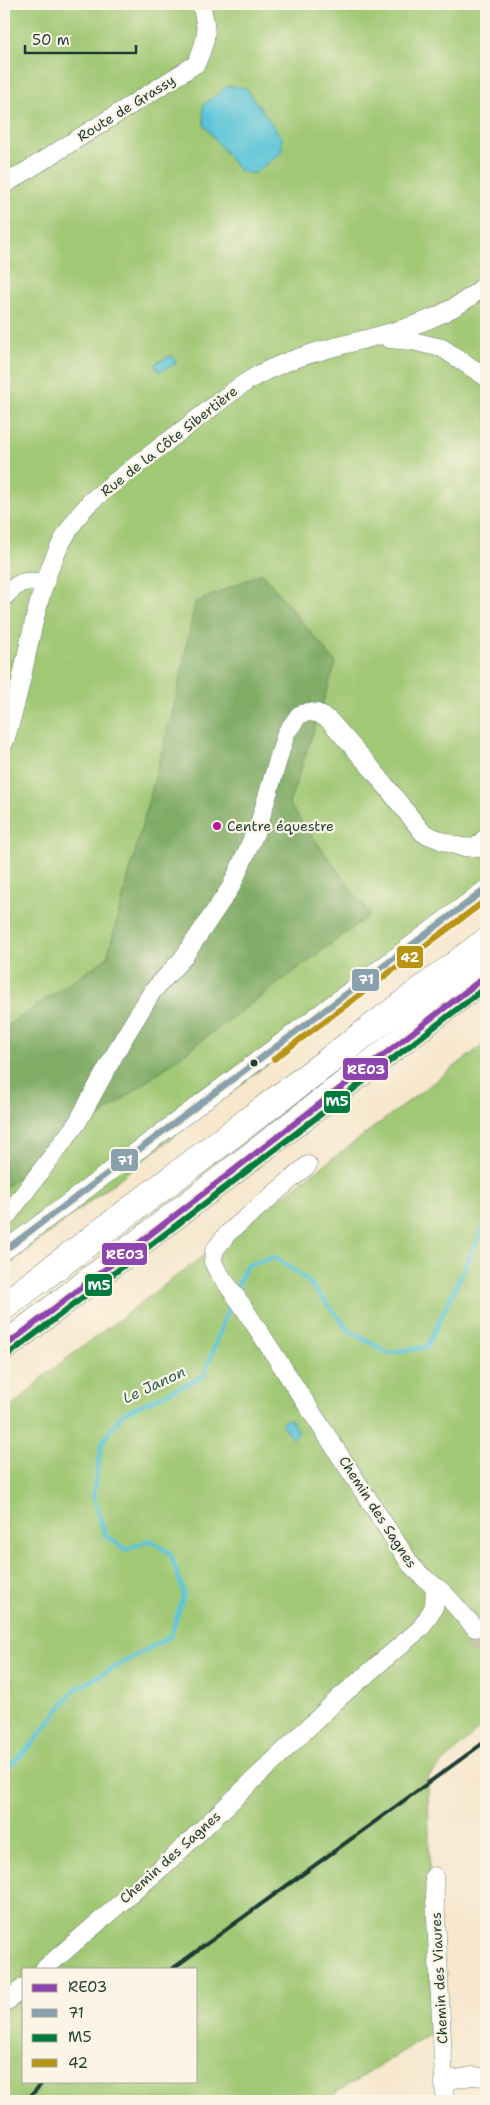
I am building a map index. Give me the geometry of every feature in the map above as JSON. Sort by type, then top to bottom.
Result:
[{"type":"highway","points":[[4,1306],[486,942]]},
{"type":"highway","points":[[4,1347],[486,976]]},
{"type":"street","name":"Route de Grassy","points":[[4,185],[196,64],[204,47],[207,33],[201,4]]},
{"type":"street","name":"Rue de la Côte Sibertière","points":[[4,743],[14,714],[38,603],[63,538],[74,520],[90,502],[240,386],[268,370],[291,360],[443,315],[471,298],[486,284]]},
{"type":"street","points":[[384,333],[389,339],[412,341],[442,348],[486,377]]},
{"type":"street","points":[[4,597],[17,584],[22,582],[29,581],[45,584]]},
{"type":"street","points":[[4,1220],[77,1123],[122,1041],[152,992],[183,958],[231,888],[259,824],[286,733],[300,715],[308,712],[317,713],[328,720],[374,771],[423,833],[461,847],[484,844]]},
{"type":"street","points":[[4,1251],[486,889]]},
{"type":"street","name":"Chemin des Sagnes","points":[[45,1968],[167,1863],[340,1696],[422,1628],[434,1607],[435,1586],[411,1565],[392,1538],[346,1462],[242,1304],[224,1282],[213,1262],[214,1251],[219,1243],[308,1165]]},
{"type":"street","points":[[435,1586],[459,1608],[475,1628]]},
{"type":"street","name":"Chemin des Viaures","points":[[434,1876],[445,2101]]},
{"type":"street","points":[[4,2004],[22,1988]]},
{"type":"street","points":[[444,2081],[472,2076],[486,2077]]},
{"type":"green space","points":[[4,4],[486,4],[486,895],[4,1268]]},
{"type":"green space","points":[[262,573],[336,663],[289,804],[370,915],[4,1188],[4,1028],[107,958],[177,694],[195,603]]},
{"type":"green space","points":[[486,1043],[486,1722],[428,1777],[432,2033],[323,2101],[4,2101],[4,1414],[49,1372]]},
{"type":"water","points":[[228,86],[246,88],[282,138],[282,152],[254,174],[239,171],[204,125],[203,105]]},
{"type":"water","points":[[172,355],[176,363],[160,372],[156,368],[156,363]]},
{"type":"water","points":[[290,1419],[299,1433],[292,1439],[282,1425],[285,1420]]},
{"type":"waterway","name":"Le Janon","points":[[236,1289],[246,1266],[275,1257],[306,1279],[350,1331],[388,1353],[427,1347],[486,1222]]},
{"type":"waterway","name":"Le Janon","points":[[4,1772],[34,1742],[74,1690],[171,1636],[184,1593],[170,1553],[150,1540],[125,1550],[105,1535],[93,1495],[102,1443],[122,1414],[204,1376],[232,1298]]},
{"type":"tunnel","points":[[475,1628],[486,1648]]},
{"type":"railway","points":[[173,1968],[486,1741]]},
{"type":"railway","points":[[26,2101],[43,2082]]},
{"type":"transit line","name":"71","points":[[4,1251],[486,889]]},
{"type":"transit line","name":"42","points":[[274,1059],[486,900]]},
{"type":"transit line","name":"RE03","points":[[4,1347],[486,976]]},
{"type":"transit line","name":"M5","points":[[9,1354],[486,987]]},
{"type":"place","name":"Centre équestre","points":[[217,826]]}]
